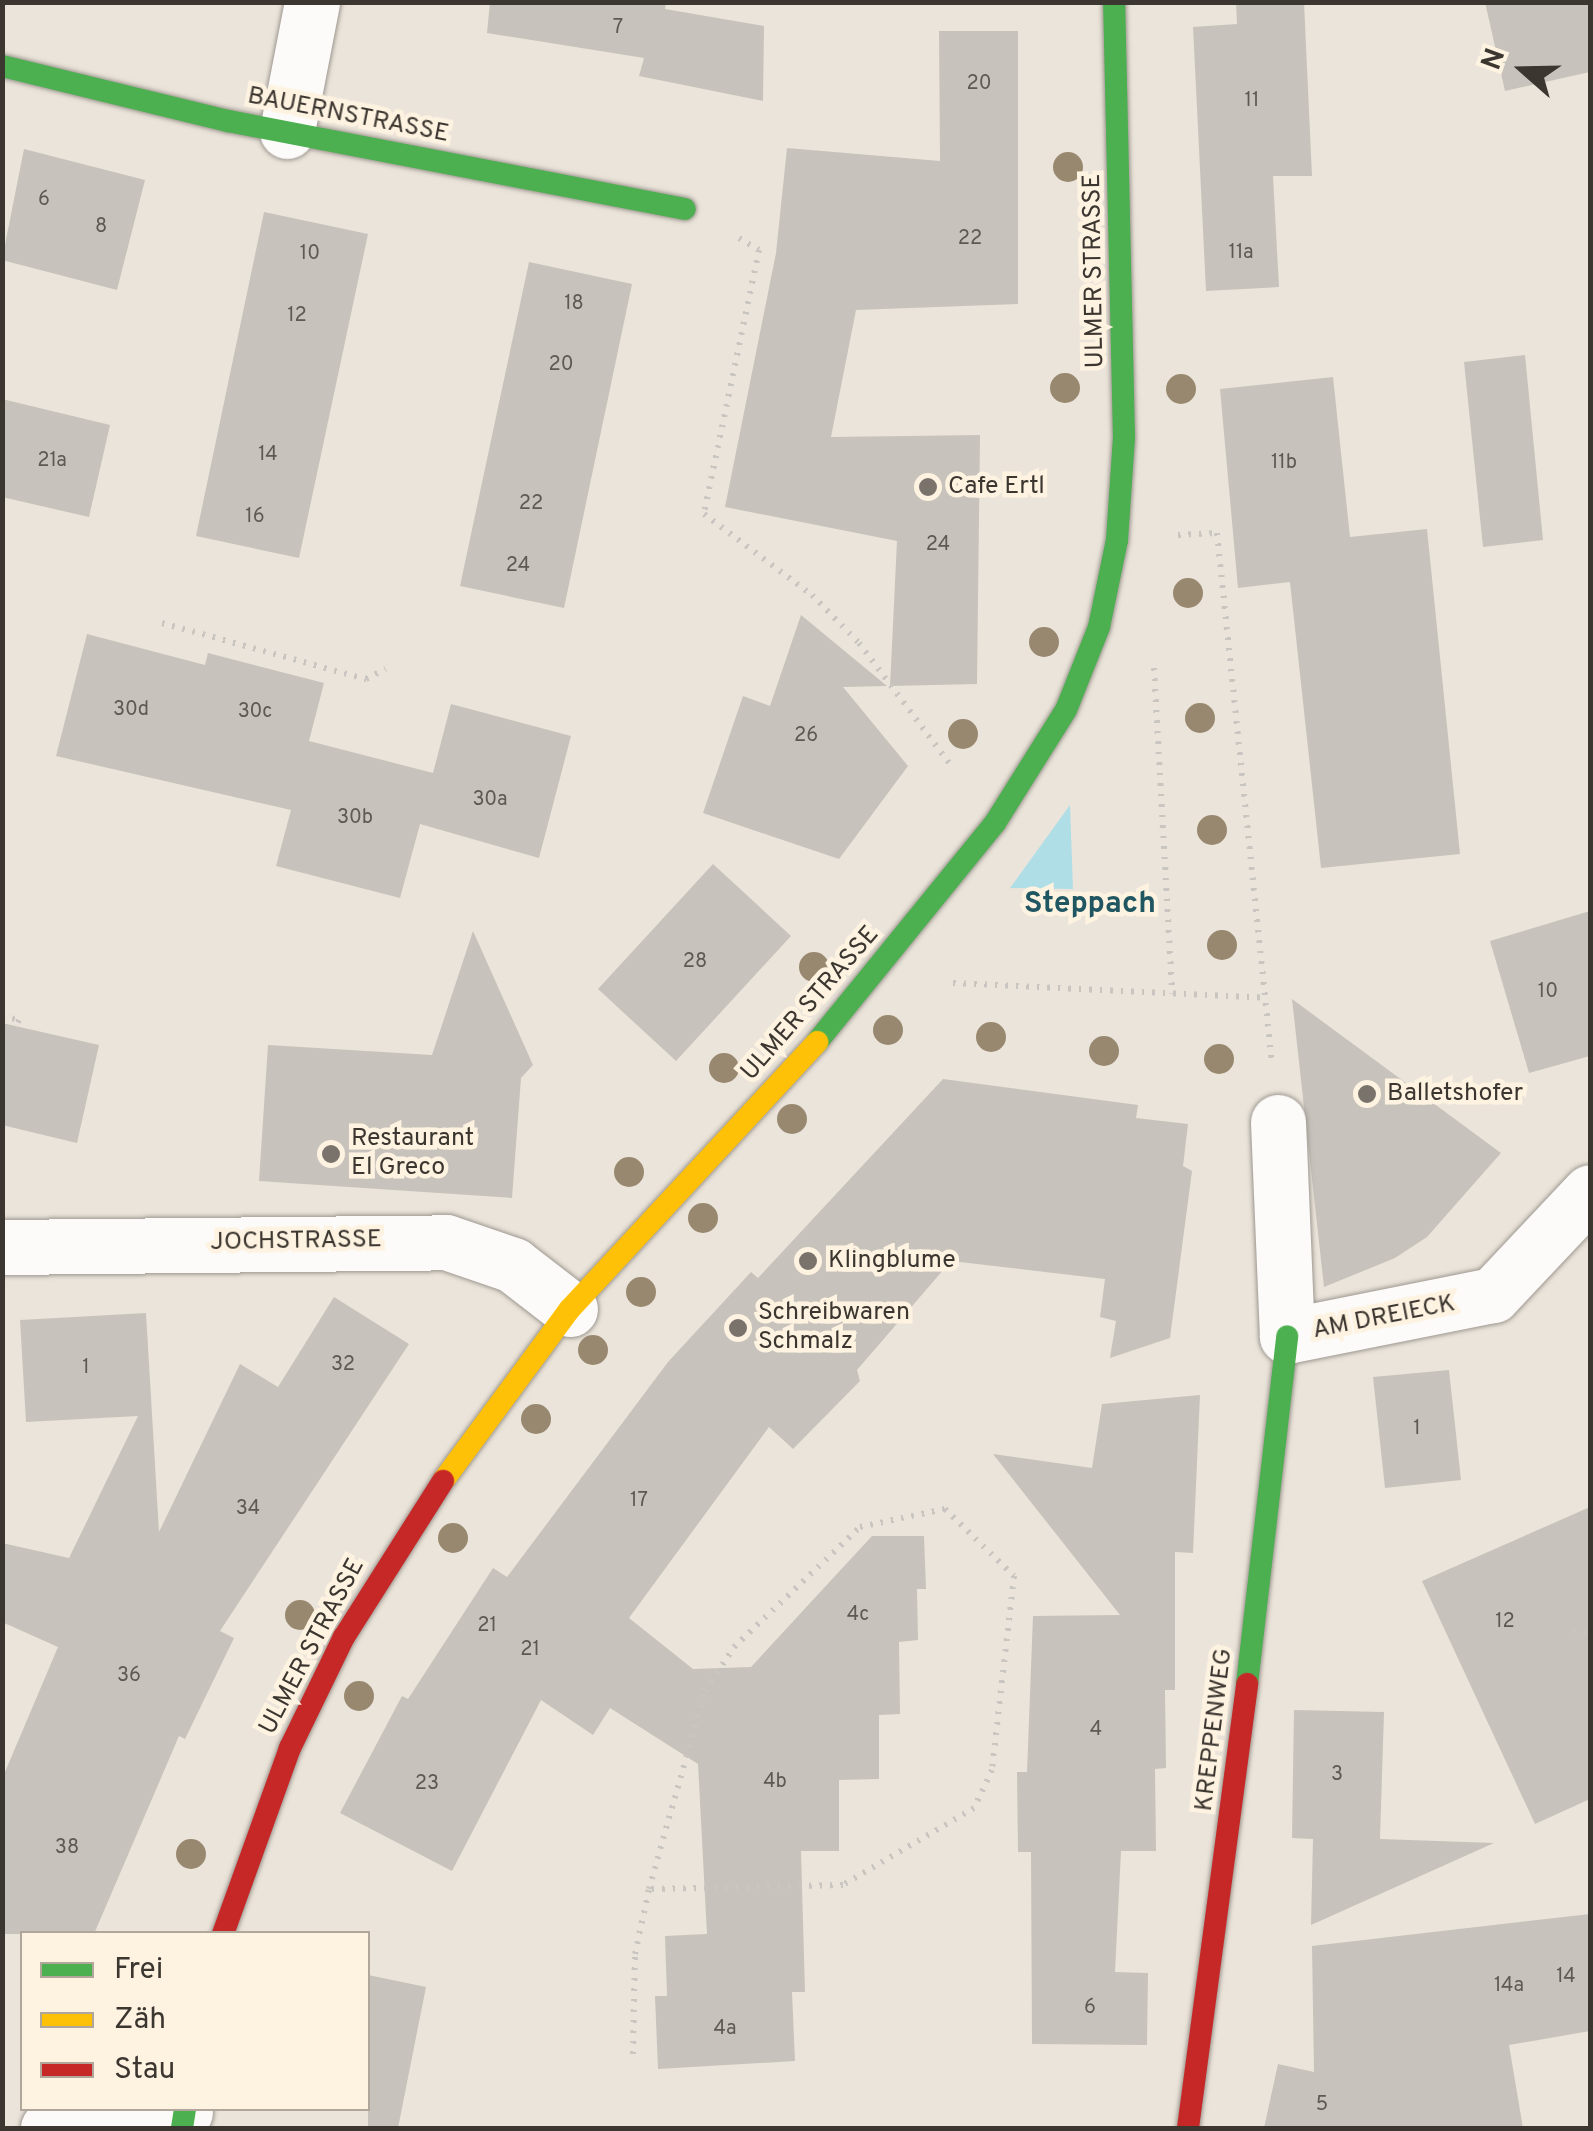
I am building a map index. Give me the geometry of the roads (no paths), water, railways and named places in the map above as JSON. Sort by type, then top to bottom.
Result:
[{"type":"street","points":[[287,130],[312,2]]},
{"type":"street","name":"ULMER STRASSE","points":[[224,1931],[264,1811],[344,1638],[437,1490],[570,1309],[867,988],[994,824],[1066,710],[1098,627],[1117,540],[1125,346],[1114,2]]},
{"type":"street","name":"BAUERNSTRASSE","points":[[2,66],[287,130],[685,209]]},
{"type":"street","name":"AM DREIECK","points":[[1278,1122],[1288,1336],[1493,1296],[1590,1192]]},
{"type":"street","name":"JOCHSTRASSE","points":[[2,1247],[446,1242],[513,1264],[570,1309]]},
{"type":"street","name":"KREPPENWEG","points":[[1188,2128],[1222,1900],[1288,1336]]},
{"type":"street","points":[[48,2128],[112,2111]]},
{"type":"street","points":[[127,2111],[184,2116]]},
{"type":"water","points":[[1070,805],[1073,889],[1009,888],[1010,888]]},
{"type":"place","name":"Cafe Ertl","points":[[928,487]]},
{"type":"place","name":"Balletshofer","points":[[1367,1094]]},
{"type":"place","name":"Restaurant El Greco","points":[[331,1154]]},
{"type":"place","name":"Klingblume","points":[[808,1261]]},
{"type":"place","name":"Schreibwaren Schmalz","points":[[738,1328]]},
{"type":"district","name":"Steppach","points":[[1090,905]]}]
